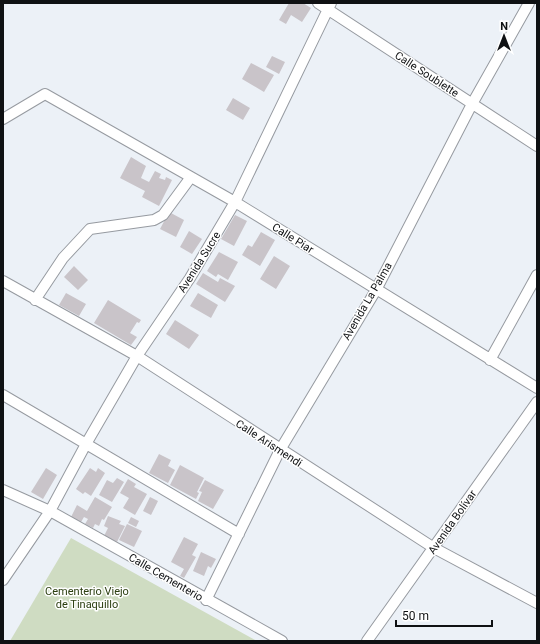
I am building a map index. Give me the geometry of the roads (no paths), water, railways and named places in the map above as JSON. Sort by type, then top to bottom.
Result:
[{"type":"street","name":"Calle Soublette","points":[[318,3],[329,6],[472,104],[537,146]]},
{"type":"street","name":"Avenida La Palma","points":[[206,600],[280,450],[376,290],[472,104],[529,3]]},
{"type":"street","name":"Avenida Sucre","points":[[3,580],[50,511],[86,444],[137,356],[190,278],[235,202],[329,6]]},
{"type":"street","name":"Calle Piar","points":[[3,119],[45,94],[235,202],[537,388]]},
{"type":"street","points":[[36,300],[63,258],[90,229],[154,220],[163,215],[191,177]]},
{"type":"street","points":[[490,360],[537,275]]},
{"type":"street","name":"Calle Arismendi","points":[[3,281],[137,356],[280,450],[434,548],[537,603]]},
{"type":"street","points":[[3,395],[239,534]]},
{"type":"street","name":"Avenida Bolívar","points":[[367,641],[537,402]]},
{"type":"street","name":"Calle Cementerio","points":[[3,490],[50,511],[206,600],[282,641]]},
{"type":"park label","name":"Cementerio Viejo de Tinaquillo","points":[[87,597]]}]
